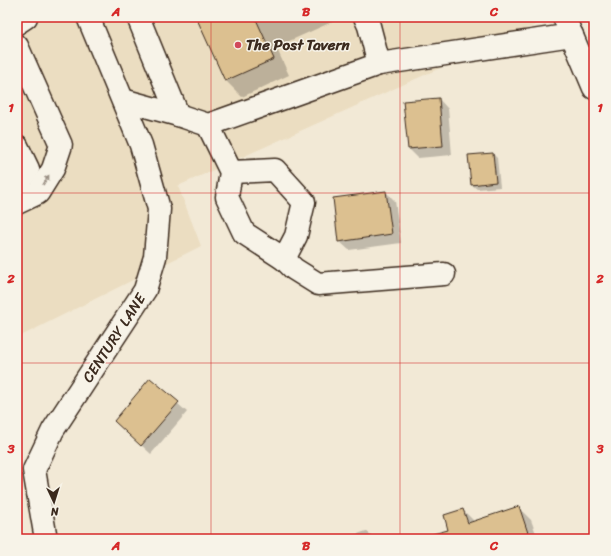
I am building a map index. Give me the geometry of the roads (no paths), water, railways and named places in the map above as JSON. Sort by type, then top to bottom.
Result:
[{"type":"street","points":[[17,24],[26,17]]},
{"type":"street","name":"CENTURY LANE","points":[[46,539],[34,470],[53,430],[145,290],[155,257],[159,209],[141,145],[88,17]]},
{"type":"street","points":[[138,17],[178,115]]},
{"type":"street","points":[[365,17],[369,26],[379,64]]},
{"type":"street","points":[[123,100],[208,125],[379,64],[568,26],[594,88]]},
{"type":"street","points":[[17,46],[61,145],[53,169],[38,193],[17,203]]},
{"type":"street","points":[[208,125],[231,172],[228,197],[244,233],[284,259],[294,269],[318,284],[444,274]]},
{"type":"street","points":[[17,146],[28,169],[22,180],[17,182]]},
{"type":"street","points":[[231,172],[275,170],[304,202],[296,236],[284,259]]},
{"type":"place","name":"The Post Tavern","points":[[238,45]]}]
